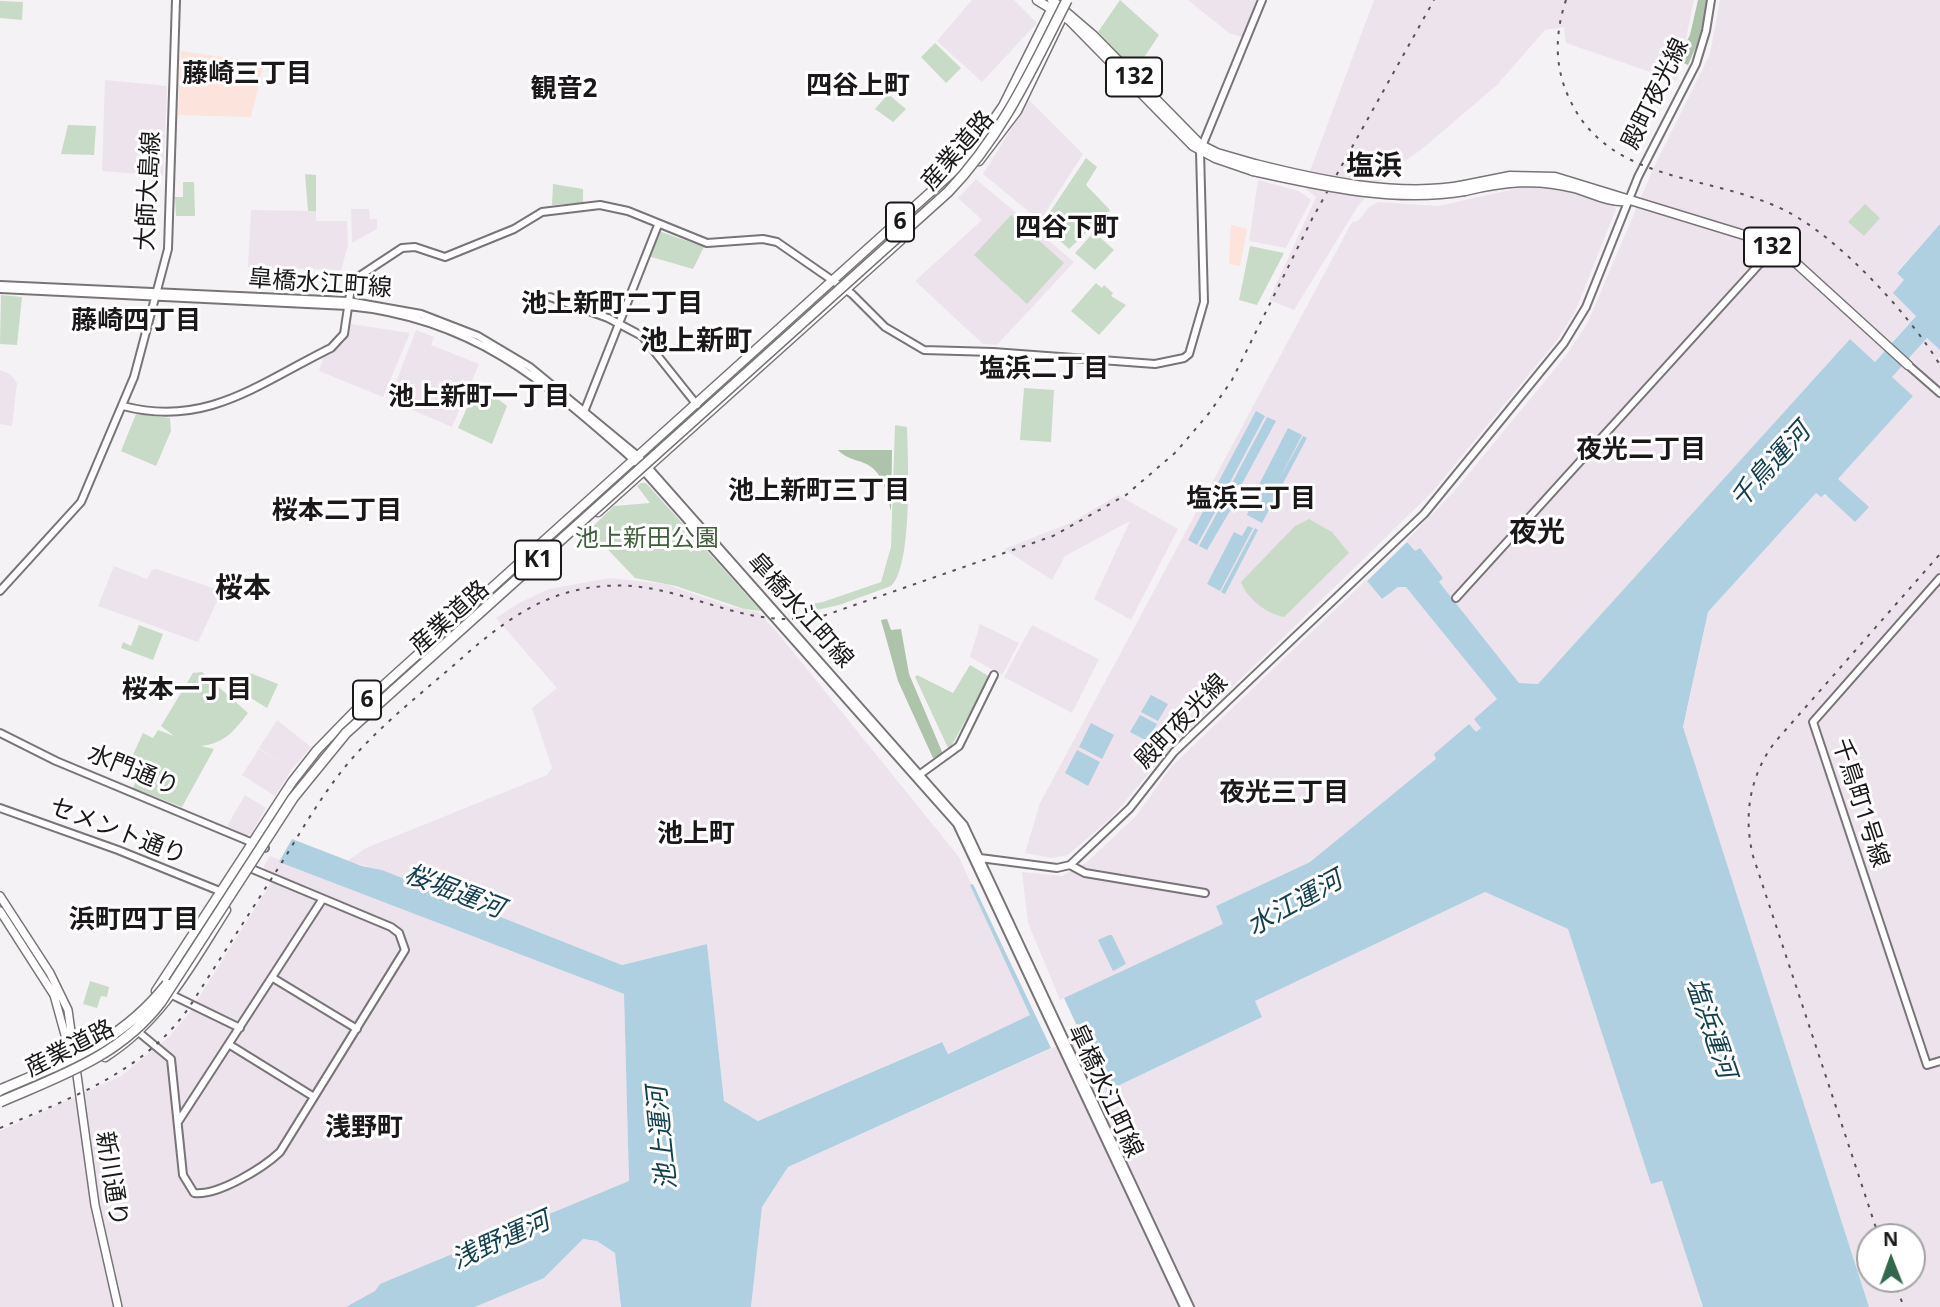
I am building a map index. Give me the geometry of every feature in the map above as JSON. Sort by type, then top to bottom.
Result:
[{"type":"highway","name":"K1","points":[[0,1089],[93,1049],[138,1018],[169,980],[289,794],[342,730],[951,182],[996,126],[1055,2]]},
{"type":"highway","name":"K1","points":[[0,1103],[92,1062],[135,1032],[161,1002],[293,798],[343,736],[948,192],[974,165],[999,130],[1067,6]]},
{"type":"main road","name":"132","points":[[1037,0],[1067,6],[1201,148],[1254,167],[1351,189],[1416,195],[1534,181],[1573,188],[1618,202],[1628,201],[1740,233],[1774,248],[1796,263],[1908,365]]},
{"type":"main road","name":"産業道路","points":[[0,1089],[72,1056],[126,1023],[157,990],[317,750],[416,657],[965,161],[995,119],[1055,2]]},
{"type":"main road","name":"産業道路","points":[[0,1103],[75,1073],[104,1058],[140,1032],[172,994],[322,764],[348,735],[948,196],[1004,132],[1067,6]]},
{"type":"main road","name":"新川通り","points":[[0,896],[65,1002],[73,1038],[72,1056]]},
{"type":"main road","name":"新川通り","points":[[0,911],[54,995],[72,1056],[107,1264],[118,1307]]},
{"type":"street","name":"大師大島線","points":[[0,591],[81,502],[134,377],[168,249],[176,0]]},
{"type":"street","points":[[123,406],[177,413],[222,404],[336,344],[344,334],[352,281],[402,248],[415,247],[445,257],[514,229],[542,212],[604,205],[628,211],[707,243],[769,240],[792,250],[846,290],[885,327],[924,350],[993,352],[1155,364],[1185,358],[1189,354],[1205,300],[1201,148],[1262,0]]},
{"type":"street","name":"殿町夜光線","points":[[1070,865],[1130,808],[1174,752],[1424,514],[1564,343],[1586,307],[1628,201],[1696,64],[1706,31],[1711,0]]},
{"type":"street","points":[[584,412],[657,225]]},
{"type":"street","points":[[1456,598],[1774,248]]},
{"type":"street","name":"皐橋水江町線","points":[[0,287],[405,309],[467,330],[530,366],[584,412],[636,458],[964,825],[1187,1307]]},
{"type":"street","points":[[551,297],[619,323],[645,338],[697,405]]},
{"type":"street","name":"皐橋水江町線","points":[[348,304],[433,322],[489,347],[527,371],[636,458]]},
{"type":"street","name":"132","points":[[1908,365],[1940,392]]},
{"type":"street","name":"皐橋水江町線","points":[[646,470],[919,775]]},
{"type":"street","points":[[539,547],[551,554]]},
{"type":"street","name":"千鳥町1号線","points":[[1940,578],[1813,722],[1927,1065],[1940,1061]]},
{"type":"street","points":[[416,657],[430,662]]},
{"type":"street","points":[[403,669],[412,678]]},
{"type":"street","points":[[919,775],[959,746],[994,675]]},
{"type":"street","name":"水門通り","points":[[0,733],[56,761],[265,848]]},
{"type":"street","name":"セメント通り","points":[[0,808],[118,850],[222,892]]},
{"type":"street","points":[[978,858],[1057,868],[1070,865],[1085,873],[1205,893]]},
{"type":"street","points":[[126,1023],[171,1059],[183,1175],[194,1193],[202,1194],[270,1162],[281,1152],[404,956],[404,941],[391,927],[252,869]]},
{"type":"street","points":[[178,1122],[274,978],[322,900]]},
{"type":"street","points":[[274,978],[357,1029]]},
{"type":"street","points":[[157,990],[172,994],[240,1028]]},
{"type":"street","points":[[230,1045],[314,1097]]},
{"type":"shaded area","points":[[972,0],[1014,0],[1037,23],[982,82],[937,41]]},
{"type":"shaded area","points":[[1188,0],[1257,0],[1242,37],[1229,33]]},
{"type":"shaded area","points":[[1374,0],[1694,0],[1677,81],[1566,43],[1564,27],[1545,30],[1497,85],[1422,149],[1385,175],[1358,206],[1294,310],[1269,300],[1316,197],[1306,189],[1310,171]]},
{"type":"shaded area","points":[[1720,0],[1940,0],[1940,224],[1897,272],[1904,280],[1916,315],[1875,362],[1850,339],[1538,684],[1519,683],[1438,582],[1443,578],[1419,548],[1415,552],[1406,541],[1457,488],[1567,354],[1587,324],[1653,169],[1710,54]]},
{"type":"shaded area","points":[[181,51],[264,63],[251,117],[178,115]]},
{"type":"shaded area","points":[[105,80],[167,86],[163,176],[102,171]]},
{"type":"shaded area","points":[[1029,100],[1083,154],[1040,221],[983,174]]},
{"type":"shaded area","points":[[976,179],[1074,262],[997,345],[983,344],[915,281],[982,220],[958,198]]},
{"type":"shaded area","points":[[1258,180],[1299,191],[1311,200],[1286,248],[1249,241]]},
{"type":"shaded area","points":[[1528,186],[1576,193],[1613,205],[1616,209],[1575,312],[1558,339],[1434,490],[1171,747],[1112,817],[1068,855],[1052,858],[1025,853],[1040,803],[1352,222],[1358,221],[1368,208],[1378,202],[1438,206]]},
{"type":"shaded area","points":[[351,209],[369,209],[370,219],[377,219],[377,229],[352,243]]},
{"type":"shaded area","points":[[251,210],[316,211],[316,221],[347,221],[348,245],[341,270],[248,267]]},
{"type":"shaded area","points":[[1231,225],[1247,229],[1240,266],[1229,264]]},
{"type":"shaded area","points":[[351,324],[410,333],[383,397],[319,371],[323,358],[345,342]]},
{"type":"shaded area","points":[[416,330],[434,337],[431,345],[479,364],[452,427],[389,400]]},
{"type":"shaded area","points":[[1927,338],[1940,350],[1940,1307],[1869,1307],[1865,1293],[1926,1293],[1926,1223],[1856,1223],[1856,1267],[1683,728],[1708,612],[1816,493],[1868,507],[1838,479],[1913,396],[1892,377]]},
{"type":"shaded area","points":[[0,370],[10,374],[17,383],[12,426],[0,424]]},
{"type":"shaded area","points":[[1118,495],[1178,529],[1131,620],[1094,599],[1130,521],[1065,556],[1052,580],[1004,549],[1070,523]]},
{"type":"shaded area","points":[[114,566],[147,579],[152,570],[156,569],[222,591],[198,642],[98,606]]},
{"type":"shaded area","points":[[610,578],[665,584],[732,607],[758,612],[959,857],[1031,1015],[947,1054],[941,1042],[758,1121],[724,1101],[707,944],[622,965],[382,870],[347,861],[366,848],[547,775],[552,768],[532,708],[557,688],[496,618],[519,603],[549,589]]},
{"type":"shaded area","points":[[1366,580],[1382,599],[1398,586],[1406,586],[1498,697],[1481,728],[1476,733],[1468,724],[1437,759],[1310,862],[1216,906],[1224,924],[1060,1000],[1028,923],[1022,872],[1062,876],[1086,863],[1136,816],[1171,767]]},
{"type":"shaded area","points":[[980,624],[1019,643],[1002,675],[970,657]]},
{"type":"shaded area","points":[[1032,625],[1099,659],[1072,713],[1004,677]]},
{"type":"shaded area","points":[[277,720],[311,747],[292,769],[275,796],[242,775],[259,749],[284,764],[259,748]]},
{"type":"shaded area","points":[[245,795],[266,808],[251,834],[246,836],[227,826]]},
{"type":"shaded area","points":[[270,856],[624,994],[629,1181],[429,1266],[346,1307],[0,1307],[0,1131],[121,1076],[170,1036],[189,1013],[274,878],[265,872],[264,866]]},
{"type":"shaded area","points":[[1485,892],[1568,929],[1651,1183],[1662,1181],[1703,1307],[751,1307],[762,1207],[788,1167],[1081,1035],[1108,1090],[1261,1017],[1254,1001]]},
{"type":"shaded area","points":[[583,1239],[597,1241],[615,1253],[621,1307],[475,1307],[544,1278]]},
{"type":"green space","points":[[1120,0],[1159,35],[1135,71],[1098,32]]},
{"type":"green space","points":[[1698,0],[1707,0],[1706,9],[1688,65],[1677,60],[1690,35]]},
{"type":"green space","points":[[0,1],[23,2],[22,20],[0,18]]},
{"type":"green space","points":[[935,43],[961,68],[946,83],[921,57]]},
{"type":"green space","points":[[888,94],[906,109],[893,122],[875,109]]},
{"type":"green space","points":[[68,125],[96,126],[94,155],[61,154]]},
{"type":"green space","points":[[1086,158],[1097,167],[1086,185],[1110,210],[1069,249],[1042,224]]},
{"type":"green space","points":[[305,174],[316,175],[316,211],[308,211]]},
{"type":"green space","points":[[183,182],[194,182],[195,216],[176,216],[175,197],[183,197]]},
{"type":"green space","points":[[553,184],[583,189],[583,203],[552,205]]},
{"type":"green space","points":[[1865,204],[1880,218],[1864,236],[1848,222]]},
{"type":"green space","points":[[1011,215],[1064,263],[1027,304],[974,255]]},
{"type":"green space","points":[[659,231],[704,247],[693,269],[648,256]]},
{"type":"green space","points":[[1094,232],[1114,250],[1095,270],[1075,253]]},
{"type":"green space","points":[[1250,246],[1284,253],[1257,305],[1239,300]]},
{"type":"green space","points":[[1096,283],[1102,288],[1104,285],[1113,293],[1111,296],[1126,305],[1099,335],[1071,311]]},
{"type":"green space","points":[[1,295],[22,297],[17,345],[0,344]]},
{"type":"green space","points":[[478,383],[507,406],[492,444],[458,428]]},
{"type":"green space","points":[[1024,388],[1054,390],[1051,442],[1020,440]]},
{"type":"green space","points":[[136,414],[170,418],[171,431],[156,466],[121,451]]},
{"type":"green space","points":[[895,425],[907,427],[908,463],[906,535],[898,575],[891,586],[839,605],[807,612],[799,606],[823,602],[881,582],[891,547]]},
{"type":"green space","points":[[838,450],[892,450],[891,511],[883,483],[876,471]]},
{"type":"green space","name":"池上新田公園","points":[[646,483],[761,611],[744,609],[676,586],[635,578],[589,530],[614,506],[650,503],[637,486]]},
{"type":"green space","points":[[1309,519],[1332,532],[1349,553],[1284,617],[1265,609],[1253,600],[1241,582],[1295,526]]},
{"type":"green space","points":[[887,619],[891,630],[901,629],[909,674],[943,754],[933,758],[898,681],[881,620]]},
{"type":"green space","points":[[139,625],[163,634],[153,660],[121,648],[123,642],[131,646]]},
{"type":"green space","points":[[970,665],[990,677],[949,750],[915,677],[917,675],[953,693]]},
{"type":"green space","points":[[202,672],[248,713],[228,735],[201,746],[214,749],[182,807],[133,788],[142,764],[131,759],[143,733],[153,738],[158,730],[174,736],[161,726],[193,673]]},
{"type":"green space","points":[[250,673],[278,684],[267,708],[241,692]]},
{"type":"green space","points":[[90,981],[109,987],[107,997],[101,996],[97,1008],[83,1004]]},
{"type":"water","points":[[1940,224],[1940,350],[1927,338],[1892,377],[1913,396],[1838,479],[1869,507],[1855,522],[1825,494],[1821,497],[1816,493],[1708,612],[1683,727],[1856,1266],[1856,1293],[1865,1293],[1869,1307],[1703,1307],[1662,1181],[1651,1184],[1568,929],[1485,892],[1255,1001],[1262,1017],[1107,1091],[1064,998],[1223,924],[1216,906],[1310,862],[1436,759],[1434,754],[1469,724],[1476,732],[1481,728],[1474,719],[1497,699],[1406,587],[1398,587],[1382,599],[1367,581],[1407,542],[1415,551],[1420,548],[1443,578],[1439,582],[1519,683],[1538,684],[1850,339],[1875,362],[1916,316],[1893,293],[1904,280],[1897,273]]},
{"type":"water","points":[[1256,411],[1265,416],[1220,501],[1211,496]]},
{"type":"water","points":[[1267,417],[1276,421],[1230,506],[1222,502]]},
{"type":"water","points":[[1288,428],[1302,435],[1279,480],[1303,436],[1307,438],[1262,523],[1247,515],[1247,508]]},
{"type":"water","points":[[1210,498],[1220,503],[1197,545],[1188,540]]},
{"type":"water","points":[[1222,504],[1231,509],[1207,550],[1199,546]]},
{"type":"water","points":[[1248,526],[1253,528],[1220,591],[1207,584],[1234,532],[1242,536]]},
{"type":"water","points":[[1255,528],[1258,530],[1225,594],[1221,592]]},
{"type":"water","points":[[1151,695],[1168,704],[1158,721],[1141,712]]},
{"type":"water","points":[[1140,715],[1157,724],[1147,741],[1130,732]]},
{"type":"water","points":[[1091,723],[1114,735],[1102,759],[1079,747]]},
{"type":"water","points":[[1077,750],[1100,762],[1088,786],[1065,773]]},
{"type":"water","points":[[292,839],[362,866],[382,870],[622,965],[707,944],[724,1101],[758,1121],[942,1042],[948,1054],[1030,1015],[970,885],[973,884],[1051,1048],[788,1167],[762,1207],[751,1307],[621,1307],[615,1253],[597,1241],[583,1239],[544,1278],[475,1307],[346,1307],[375,1291],[380,1284],[629,1181],[624,994],[279,862]]},
{"type":"water","points":[[1112,935],[1126,964],[1113,971],[1098,940]]},
{"type":"railway","points":[[0,1128],[105,1080],[129,1066],[172,1029],[190,1006],[323,797],[349,762],[413,700],[488,636],[523,612],[561,594],[582,589],[634,586],[661,590],[763,617],[792,619],[823,616],[1053,536],[1126,495],[1176,452],[1210,412],[1232,380],[1312,219],[1434,0]]},
{"type":"railway","points":[[1566,0],[1558,37],[1559,62],[1569,98],[1587,127],[1610,147],[1636,162],[1759,200],[1808,224],[1872,280],[1911,324],[1940,365]]},
{"type":"railway","points":[[1874,1223],[1753,856],[1749,811],[1754,782],[1775,742],[1940,554]]},
{"type":"railway","points":[[1898,1293],[1904,1307]]},
{"type":"district","name":"藤崎三丁目","points":[[247,75]]},
{"type":"district","name":"四谷上町","points":[[858,87]]},
{"type":"district","name":"観音2","points":[[564,90]]},
{"type":"district","name":"塩浜","points":[[1374,167]]},
{"type":"district","name":"四谷下町","points":[[1067,229]]},
{"type":"district","name":"池上新町二丁目","points":[[612,305]]},
{"type":"district","name":"藤崎四丁目","points":[[136,322]]},
{"type":"district","name":"池上新町","points":[[696,342]]},
{"type":"district","name":"塩浜二丁目","points":[[1044,370]]},
{"type":"district","name":"池上新町一丁目","points":[[479,398]]},
{"type":"district","name":"夜光二丁目","points":[[1641,451]]},
{"type":"district","name":"池上新町三丁目","points":[[819,492]]},
{"type":"district","name":"塩浜三丁目","points":[[1251,500]]},
{"type":"district","name":"桜本二丁目","points":[[337,512]]},
{"type":"district","name":"夜光","points":[[1537,533]]},
{"type":"district","name":"桜本","points":[[243,589]]},
{"type":"district","name":"桜本一丁目","points":[[187,691]]},
{"type":"district","name":"夜光三丁目","points":[[1284,794]]},
{"type":"district","name":"池上町","points":[[696,835]]},
{"type":"district","name":"浜町四丁目","points":[[134,921]]},
{"type":"district","name":"浅野町","points":[[364,1129]]},
{"type":"water label","name":"千鳥運河","points":[[1771,466]]},
{"type":"water label","name":"桜堀運河","points":[[454,892]]},
{"type":"water label","name":"水江運河","points":[[1295,904]]},
{"type":"water label","name":"塩浜運河","points":[[1710,1028]]},
{"type":"water label","name":"池上運河","points":[[663,1138]]},
{"type":"water label","name":"浅野運河","points":[[501,1241]]}]
